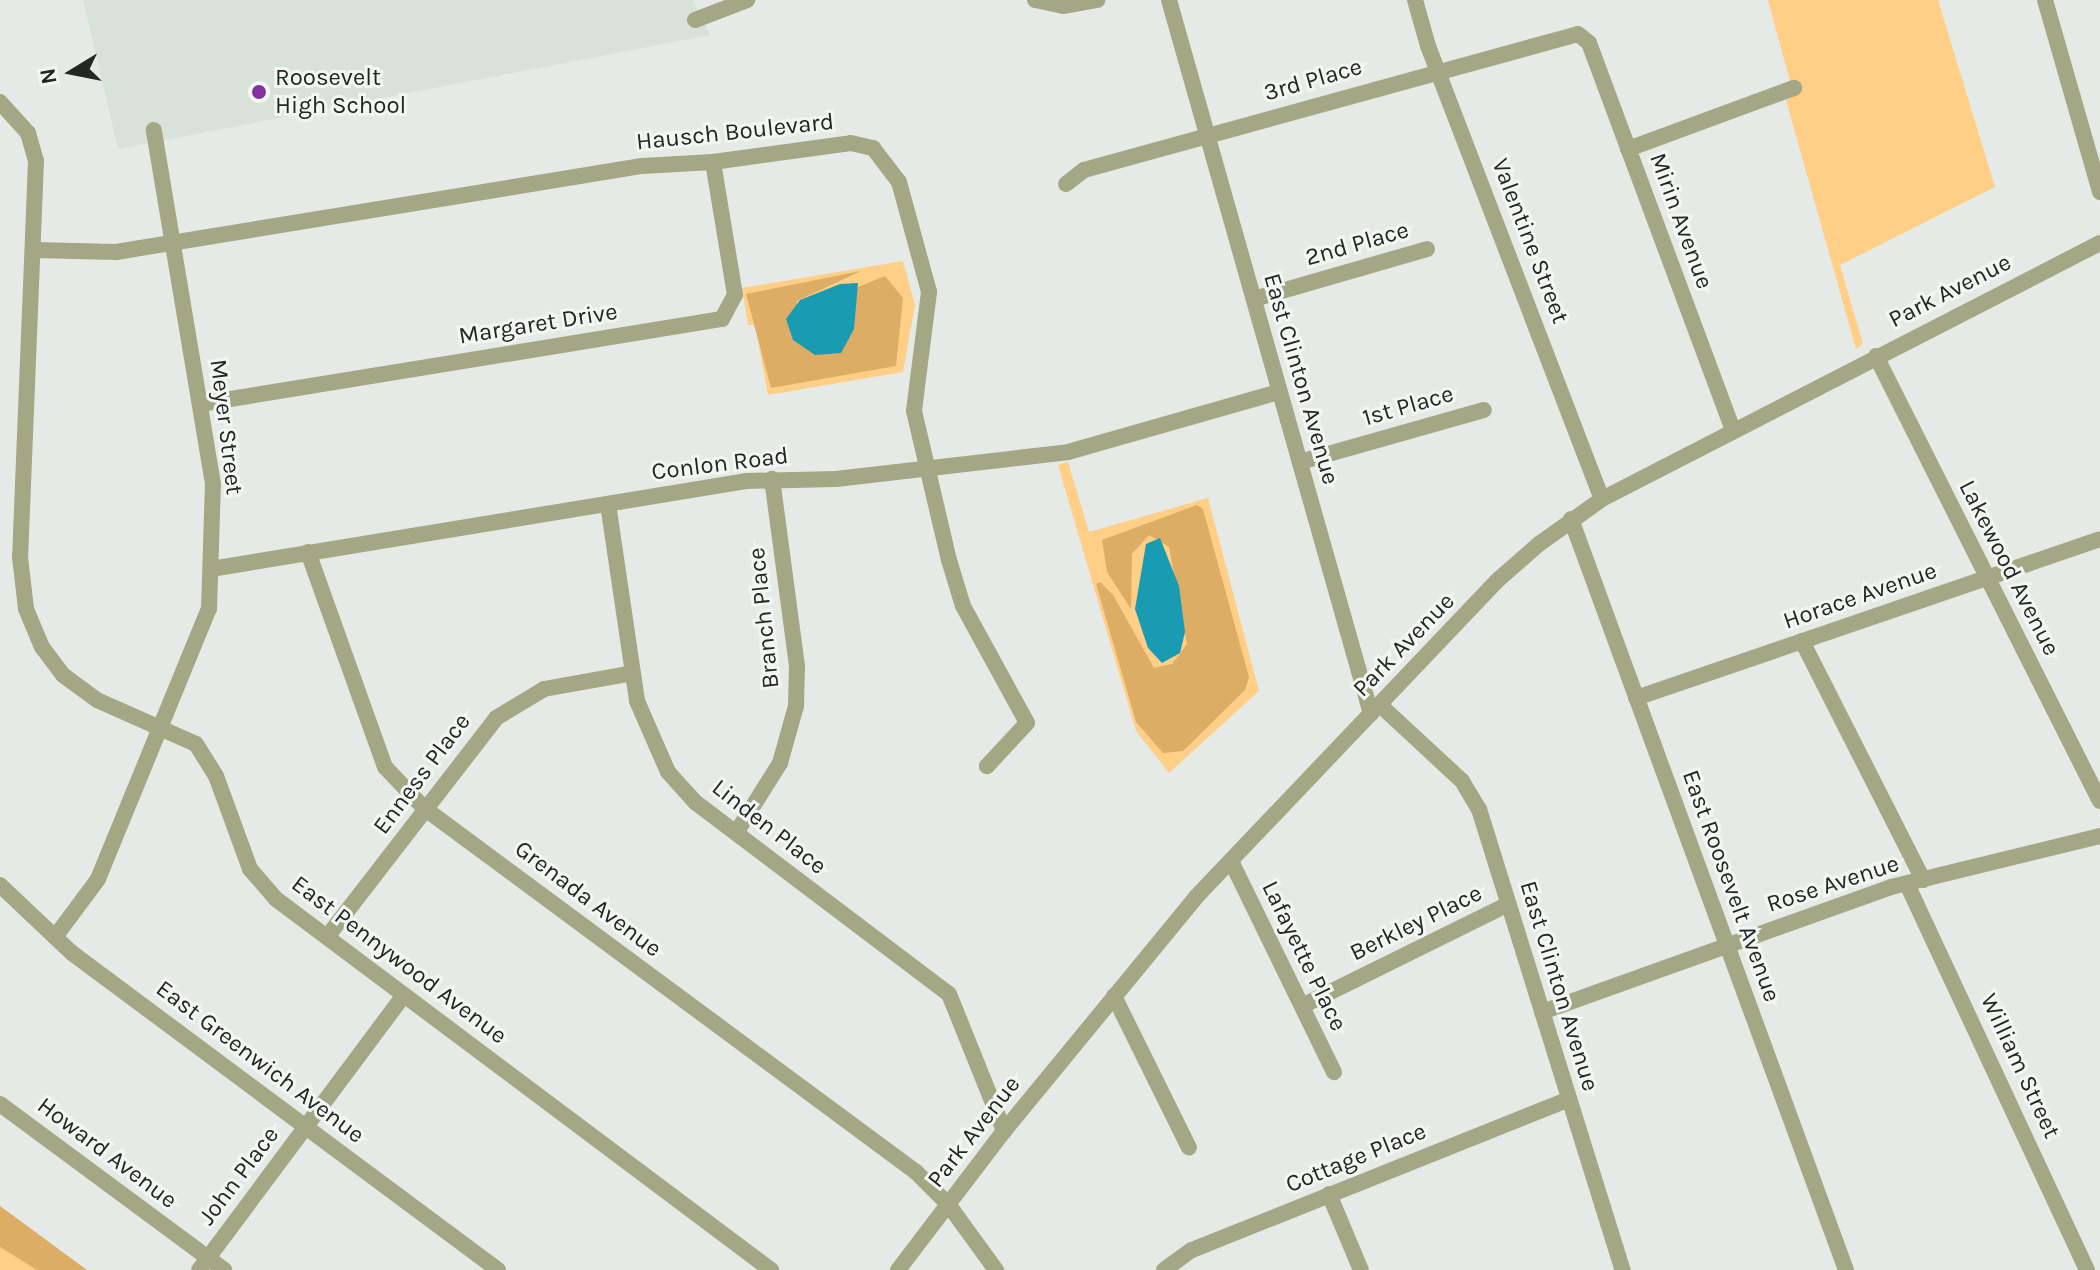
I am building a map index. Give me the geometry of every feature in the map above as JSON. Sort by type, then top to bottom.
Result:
[{"type":"street","points":[[695,20],[747,0]]},
{"type":"street","points":[[1035,0],[1063,6],[1097,0]]},
{"type":"street","name":"East Clinton Avenue","points":[[1169,0],[1279,392],[1375,710],[1473,795],[1623,1270]]},
{"type":"street","name":"Valentine Street","points":[[1415,0],[1602,499]]},
{"type":"street","points":[[2045,0],[2100,192]]},
{"type":"street","name":"3rd Place","points":[[1066,184],[1084,170],[1440,69],[1578,34]]},
{"type":"street","name":"Mirin Avenue","points":[[1578,34],[1589,43],[1733,430]]},
{"type":"street","points":[[1628,149],[1794,88]]},
{"type":"street","name":"East Pennywood Avenue","points":[[0,102],[28,133],[36,161],[20,557],[26,609],[42,647],[63,675],[97,700],[160,731],[183,736],[205,754],[250,869],[276,899],[771,1270]]},
{"type":"street","name":"Meyer Street","points":[[55,937],[98,879],[209,609],[213,484],[154,130]]},
{"type":"street","name":"Hausch Boulevard","points":[[34,250],[116,252],[642,166],[713,162],[851,143],[873,148],[892,166],[929,292],[914,411],[963,606],[1027,723],[987,766]]},
{"type":"street","name":"Margaret Drive","points":[[200,404],[722,319],[735,295],[713,162]]},
{"type":"street","name":"Park Avenue","points":[[898,1270],[1004,1131],[1114,996],[1231,861],[1499,579],[1571,519],[1602,499],[2100,243]]},
{"type":"street","name":"2nd Place","points":[[1254,299],[1427,249]]},
{"type":"street","name":"Lakewood Avenue","points":[[1876,356],[2100,801]]},
{"type":"street","name":"Conlon Road","points":[[211,569],[772,479],[836,479],[1068,452],[1279,392]]},
{"type":"street","name":"1st Place","points":[[1300,462],[1484,410]]},
{"type":"street","name":"Branch Place","points":[[736,833],[780,763],[796,706],[797,666],[772,479]]},
{"type":"street","name":"Linden Place","points":[[608,504],[644,727],[668,772],[695,802],[949,994],[1004,1131]]},
{"type":"street","name":"East Roosevelt Avenue","points":[[1571,519],[1846,1270]]},
{"type":"street","name":"Horace Avenue","points":[[1636,698],[2100,539]]},
{"type":"street","name":"Grenada Avenue","points":[[308,552],[376,753],[424,808],[916,1172],[948,1204],[996,1270]]},
{"type":"street","name":"William Street","points":[[1802,641],[1866,768],[2087,1270]]},
{"type":"street","name":"Enness Place","points":[[327,937],[477,736],[515,704],[544,689],[633,673]]},
{"type":"street","name":"Rose Avenue","points":[[1542,1012],[1727,944],[1915,882],[2100,836]]},
{"type":"street","name":"Lafayette Place","points":[[1231,861],[1334,1072]]},
{"type":"street","name":"East Greenwich Avenue","points":[[0,885],[55,937],[498,1270]]},
{"type":"street","name":"Berkley Place","points":[[1302,1006],[1508,904]]},
{"type":"street","name":"John Place","points":[[203,1264],[404,995]]},
{"type":"street","points":[[1114,996],[1189,1148]]},
{"type":"street","name":"Cottage Place","points":[[1164,1270],[1192,1250],[1569,1099]]},
{"type":"street","name":"Howard Avenue","points":[[0,1104],[203,1264],[224,1270]]},
{"type":"street","points":[[1329,1194],[1361,1270]]},
{"type":"shaded area","name":"Roosevelt High School","points":[[83,0],[693,0],[710,35],[118,149]]},
{"type":"shaded area","points":[[1768,0],[1938,0],[1995,187],[1840,265],[1863,344],[1856,349],[1786,100],[1794,96]]},
{"type":"shaded area","points":[[903,261],[915,305],[903,372],[768,395],[755,325],[748,325],[742,288]]},
{"type":"shaded area","points":[[861,271],[797,301],[797,324],[851,290],[885,276],[903,298],[896,366],[771,388],[746,294]]},
{"type":"shaded area","points":[[1068,462],[1089,532],[1208,498],[1259,691],[1169,773],[1136,731],[1058,465]]},
{"type":"shaded area","points":[[1197,505],[1203,509],[1249,677],[1245,690],[1183,751],[1163,753],[1136,722],[1096,584],[1100,582],[1113,595],[1154,668],[1172,664],[1187,644],[1169,547],[1149,535],[1132,554],[1131,609],[1107,572],[1102,540]]},
{"type":"shaded area","points":[[0,1206],[87,1270],[37,1270],[0,1247]]},
{"type":"shaded area","points":[[0,1247],[33,1265],[37,1270],[0,1270]]},
{"type":"water","points":[[858,283],[854,329],[841,353],[815,355],[793,340],[786,319],[800,300],[840,284]]},
{"type":"water","points":[[1160,538],[1179,586],[1185,632],[1180,653],[1162,663],[1148,648],[1135,609],[1146,544]]},
{"type":"place","name":"Roosevelt High School","points":[[259,92]]}]
